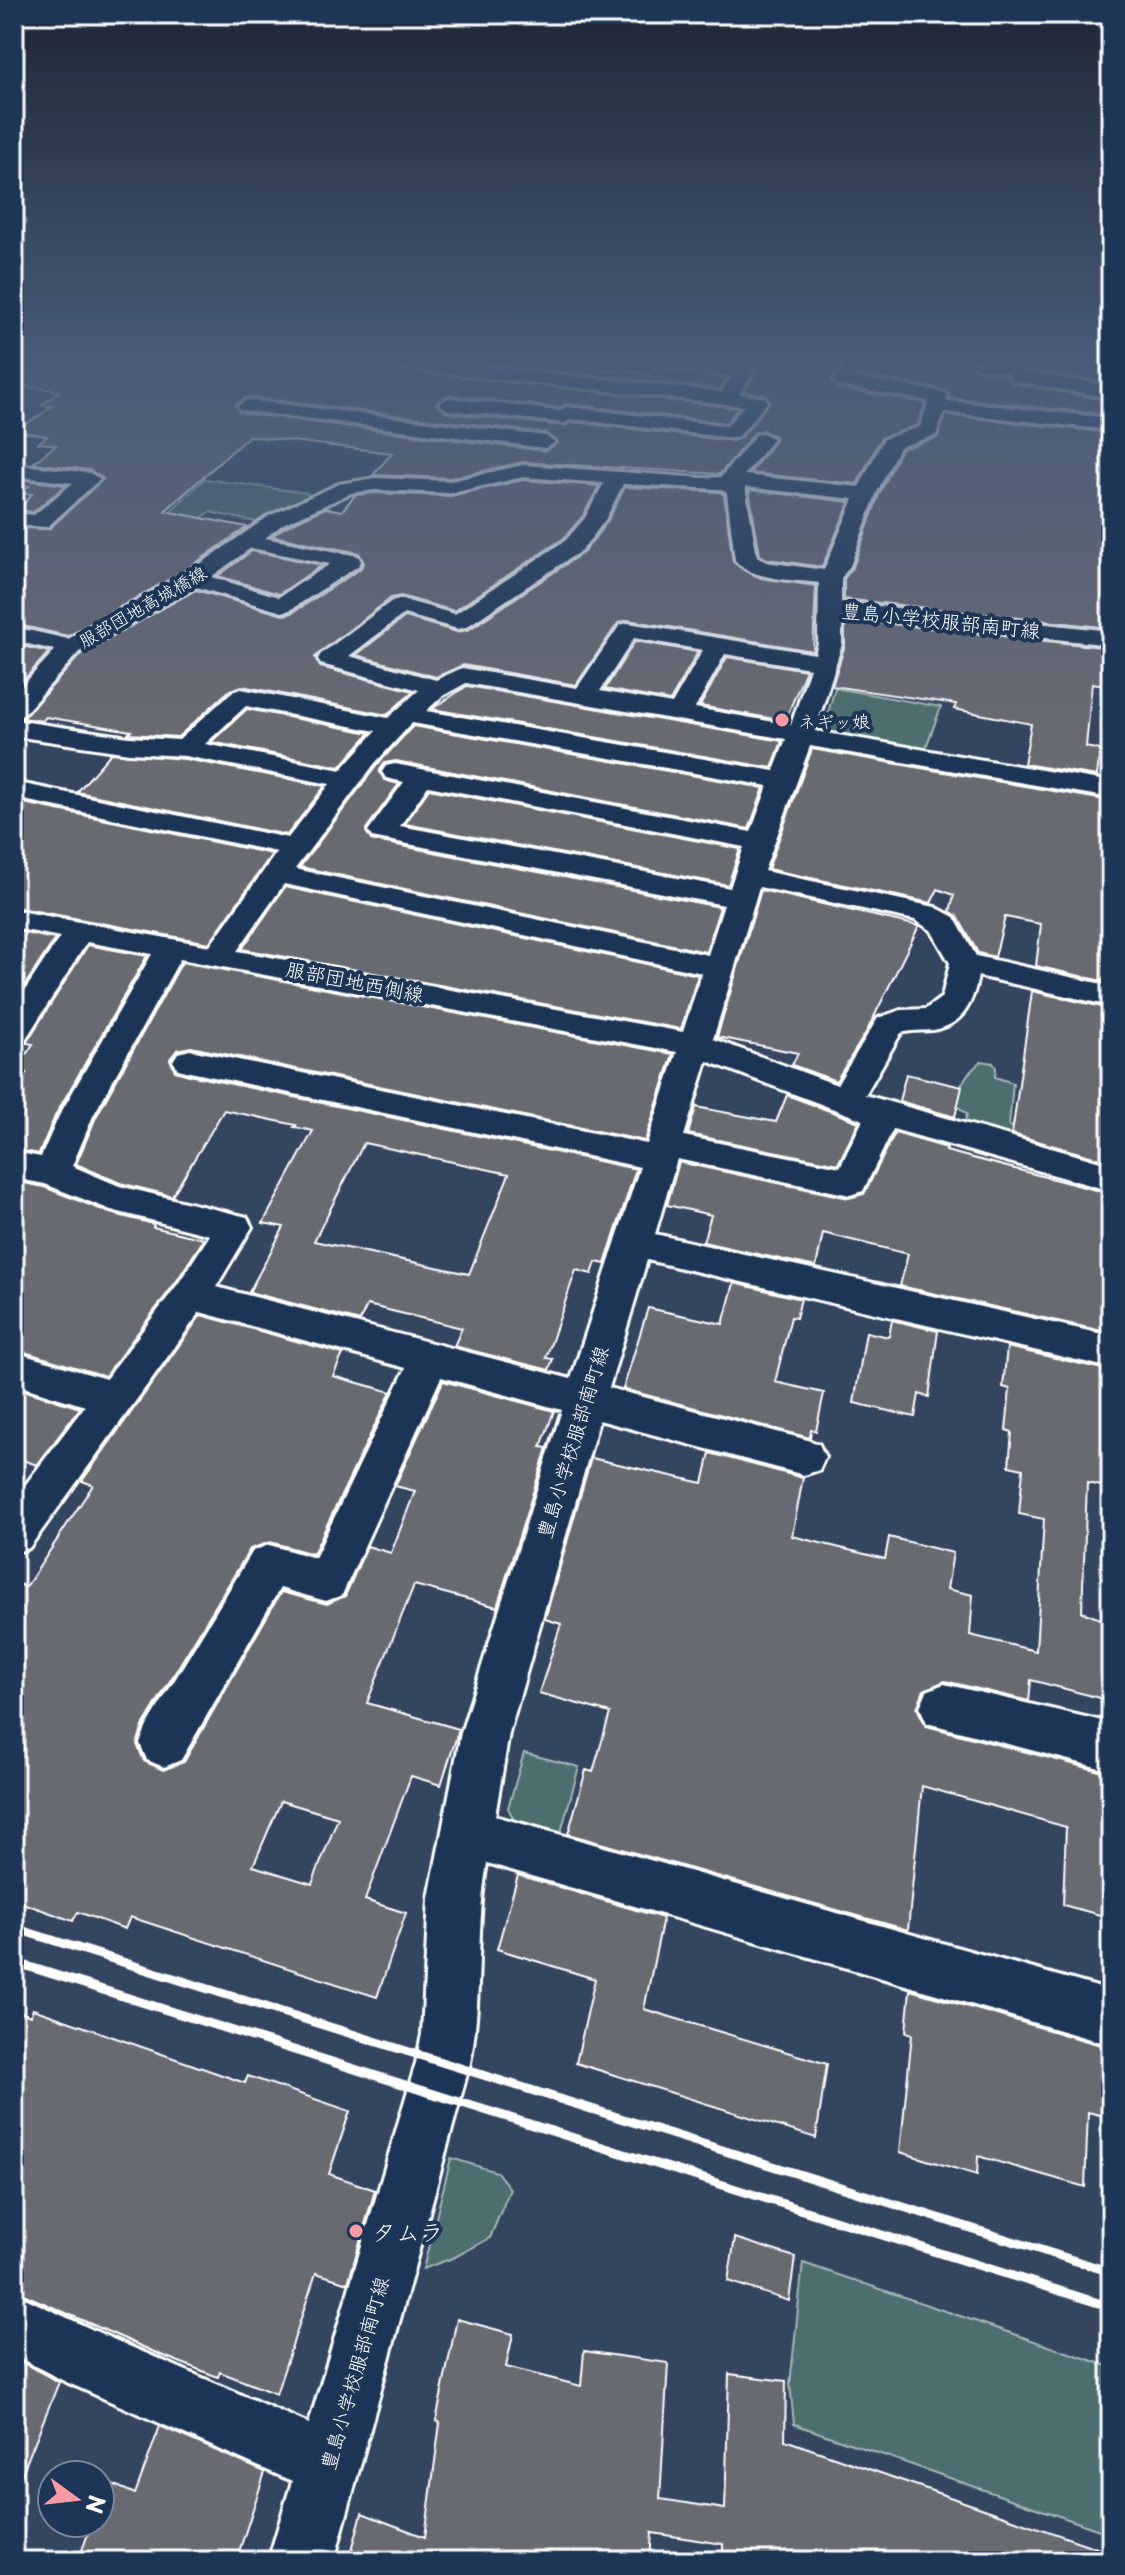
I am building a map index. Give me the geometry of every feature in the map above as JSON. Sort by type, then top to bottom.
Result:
[{"type":"street","points":[[14,519],[39,522],[85,483]]},
{"type":"street","name":"服部団地高城橋線","points":[[14,710],[23,686],[71,647],[194,579],[276,520],[346,488],[370,484],[451,487],[468,483]]},
{"type":"street","points":[[439,688],[330,659],[400,606],[458,622],[574,545],[594,520],[614,483]]},
{"type":"street","name":"服部団地高城橋線","points":[[708,483],[731,483]]},
{"type":"street","name":"服部団地高城橋線","points":[[764,483],[866,494]]},
{"type":"street","points":[[726,484],[737,490],[745,557],[749,563],[831,593],[871,483]]},
{"type":"street","points":[[194,579],[282,605],[350,561],[247,541]]},
{"type":"street","name":"豊島小学校服部南町線","points":[[301,2561],[449,2034],[455,1898],[485,1733],[749,872],[801,734],[830,644],[831,593],[1111,638]]},
{"type":"street","points":[[584,696],[628,630],[824,663]]},
{"type":"street","points":[[14,634],[71,647]]},
{"type":"street","points":[[680,713],[718,645]]},
{"type":"street","points":[[218,956],[355,773],[401,721],[458,676],[468,675],[801,734],[813,739],[924,760],[1111,790]]},
{"type":"street","points":[[185,748],[241,697],[784,781]]},
{"type":"street","points":[[14,728],[129,745],[185,748],[355,773],[421,777],[749,872],[924,913],[943,924],[965,963],[957,1002],[934,1019],[901,1021],[889,1026],[844,1102]]},
{"type":"street","points":[[421,777],[382,831],[749,872]]},
{"type":"street","points":[[14,790],[297,848]]},
{"type":"street","points":[[278,874],[720,967]]},
{"type":"street","name":"服部団地西側線","points":[[14,919],[696,1045],[844,1102],[1111,1178]]},
{"type":"street","points":[[14,1032],[79,930]]},
{"type":"street","points":[[52,1172],[76,1116],[171,947]]},
{"type":"street","points":[[965,963],[1111,996]]},
{"type":"street","points":[[190,1061],[662,1152],[850,1182],[883,1114]]},
{"type":"street","points":[[14,1165],[52,1172],[111,1197],[234,1227],[191,1295],[14,1534]]},
{"type":"street","points":[[633,1243],[1111,1352]]},
{"type":"street","points":[[191,1295],[804,1457]]},
{"type":"street","points":[[164,1743],[269,1565],[326,1581],[430,1358]]},
{"type":"street","points":[[14,1368],[114,1398]]},
{"type":"street","points":[[944,1707],[1111,1747]]},
{"type":"street","points":[[465,1832],[1111,2018]]},
{"type":"street","points":[[14,2323],[86,2359],[328,2464]]},
{"type":"green space","points":[[200,483],[235,483],[307,493],[310,499],[260,523],[210,512],[114,578],[102,577]]},
{"type":"green space","points":[[835,688],[941,707],[923,755],[822,735]]},
{"type":"green space","points":[[981,1061],[993,1063],[995,1077],[1013,1083],[1009,1126],[1047,1134],[1043,1149],[964,1128],[967,1114],[952,1102],[967,1075]]},
{"type":"green space","points":[[524,1753],[579,1767],[561,1832],[514,1820],[508,1808]]},
{"type":"green space","points":[[451,2158],[497,2172],[510,2189],[490,2238],[455,2257],[423,2269]]},
{"type":"green space","points":[[803,2263],[1111,2367],[1111,2534],[794,2424],[790,2384]]},
{"type":"building","points":[[98,483],[196,483],[165,511],[247,527],[184,571],[68,636],[14,624],[14,528],[49,529]]},
{"type":"building","points":[[509,483],[599,486],[583,516],[564,538],[454,611],[401,596],[391,598],[315,657],[320,667],[413,691],[387,715],[242,686],[230,690],[178,737],[128,734],[131,731],[46,717],[42,721],[23,718],[81,654],[196,590],[283,615],[292,613],[360,569],[364,563],[359,553],[272,536],[285,527],[325,508],[342,511],[355,495],[451,496]]},
{"type":"building","points":[[885,483],[1111,483],[1111,628],[844,599],[844,579],[853,567]]},
{"type":"building","points":[[17,485],[66,485],[33,512],[19,510],[32,494],[21,493],[29,486]]},
{"type":"building","points":[[625,487],[719,492],[724,495],[733,562],[761,578],[816,586],[813,651],[628,620],[618,623],[576,685],[463,665],[436,677],[356,655],[405,617],[457,632],[468,630],[584,552],[607,522]]},
{"type":"building","points":[[749,490],[850,502],[822,567],[767,559],[760,555]]},
{"type":"building","points":[[252,551],[322,565],[279,594],[218,576]]},
{"type":"building","points":[[845,619],[1111,648],[1111,686],[1092,683],[1086,747],[1100,750],[1097,776],[1024,764],[1031,724],[954,709],[956,704],[832,686],[845,645]]},
{"type":"building","points":[[635,641],[698,652],[670,701],[605,689]]},
{"type":"building","points":[[22,646],[49,652],[21,683]]},
{"type":"building","points":[[727,657],[806,670],[785,721],[700,706]]},
{"type":"building","points":[[467,686],[782,741],[772,768],[432,709]]},
{"type":"building","points":[[247,709],[370,733],[340,767],[211,742]]},
{"type":"building","points":[[413,726],[764,788],[749,829],[396,761],[385,763],[380,770],[384,780],[399,784],[366,829],[371,840],[720,907],[706,952],[300,867],[377,765]]},
{"type":"building","points":[[812,749],[1111,801],[1111,983],[1036,966],[1041,924],[1005,917],[995,957],[978,953],[957,916],[950,911],[954,895],[938,889],[931,903],[768,869]]},
{"type":"building","points":[[111,753],[185,759],[325,786],[287,835],[77,792]]},
{"type":"building","points":[[429,789],[740,849],[728,885],[405,824]]},
{"type":"building","points":[[14,801],[272,854],[209,943],[14,907]]},
{"type":"building","points":[[285,887],[698,975],[681,1029],[242,949]]},
{"type":"building","points":[[761,890],[919,926],[867,1031],[836,1081],[792,1065],[798,1053],[717,1037]]},
{"type":"building","points":[[14,931],[55,939],[14,1002]]},
{"type":"building","points":[[88,945],[147,956],[56,1114],[39,1154],[14,1149],[14,1093],[26,1073],[15,1071],[33,1044],[26,1043]]},
{"type":"building","points":[[182,962],[673,1054],[645,1141],[191,1047],[177,1050],[170,1059],[175,1071],[189,1075],[636,1169],[605,1264],[596,1262],[592,1274],[576,1270],[546,1358],[553,1359],[549,1370],[454,1346],[462,1328],[367,1305],[360,1321],[249,1292],[284,1227],[263,1223],[313,1131],[224,1110],[172,1196],[120,1183],[76,1164],[96,1117]],"holes":[[[364,1143],[509,1174],[469,1274],[314,1241]]]},
{"type":"building","points":[[1032,991],[1111,1009],[1111,1162],[1012,1134]]},
{"type":"building","points":[[906,1074],[962,1087],[955,1117],[899,1101]]},
{"type":"building","points":[[787,1095],[859,1122],[838,1164],[688,1134],[696,1107],[776,1122]]},
{"type":"building","points":[[895,1133],[947,1148],[946,1151],[1111,1194],[1111,1333],[900,1286],[908,1254],[823,1233],[816,1267],[703,1242],[711,1215],[667,1205],[679,1162],[849,1198],[864,1194]]},
{"type":"building","points":[[14,1181],[44,1187],[110,1213],[154,1224],[153,1227],[204,1239],[176,1282],[105,1376],[14,1349]]},
{"type":"building","points":[[734,1283],[801,1299],[796,1318],[791,1317],[775,1382],[824,1393],[816,1431],[811,1430],[810,1438],[623,1389],[648,1308],[723,1324]]},
{"type":"building","points":[[201,1315],[343,1354],[333,1376],[391,1392],[313,1554],[270,1542],[250,1549],[144,1724],[137,1744],[144,1761],[163,1770],[184,1762],[281,1592],[327,1604],[345,1596],[367,1546],[391,1553],[415,1491],[395,1486],[443,1381],[554,1411],[541,1447],[547,1448],[497,1607],[414,1585],[367,1703],[459,1729],[441,1785],[411,1776],[365,1900],[406,1913],[377,1997],[130,1917],[125,1929],[78,1912],[73,1921],[14,1900],[14,1582],[26,1587],[93,1485],[82,1481]],"holes":[[[281,1801],[338,1818],[312,1884],[253,1866]]]},
{"type":"building","points":[[892,1320],[938,1331],[929,1397],[919,1394],[915,1417],[854,1403],[866,1332],[889,1337]]},
{"type":"building","points":[[1007,1347],[1111,1371],[1111,1488],[1087,1483],[1082,1612],[1111,1623],[1111,1701],[1031,1680],[1029,1701],[945,1681],[924,1690],[917,1708],[926,1726],[1111,1774],[1111,1918],[1063,1905],[1066,1827],[922,1786],[908,1930],[568,1834],[586,1770],[593,1772],[610,1713],[539,1693],[561,1624],[545,1619],[591,1458],[703,1483],[710,1453],[803,1478],[792,1536],[885,1559],[889,1537],[953,1553],[947,1589],[973,1595],[970,1635],[1036,1651],[1044,1519],[1019,1514],[1023,1469],[1009,1466],[1012,1432],[1006,1430],[1010,1389],[1003,1387]]},
{"type":"building","points":[[14,1387],[80,1408],[37,1465],[14,1457]]},
{"type":"building","points":[[518,1875],[663,1918],[644,2009],[827,2064],[816,2138],[576,2063],[595,1979],[497,1949]]},
{"type":"building","points":[[910,1990],[1111,2048],[1111,2118],[1088,2112],[1085,2187],[978,2156],[977,2175],[900,2152],[912,2034],[906,2032]]},
{"type":"building","points":[[14,2009],[30,2016],[33,2009],[245,2083],[248,2076],[350,2111],[329,2174],[375,2190],[348,2283],[316,2273],[276,2394],[220,2372],[218,2377],[161,2355],[14,2290]]},
{"type":"building","points":[[735,2238],[795,2257],[789,2301],[728,2281]]},
{"type":"building","points":[[457,2319],[513,2334],[506,2367],[581,2386],[584,2351],[668,2363],[660,2499],[725,2509],[729,2374],[786,2381],[785,2440],[1111,2553],[1111,2561],[723,2561],[723,2544],[652,2533],[650,2561],[349,2561],[362,2513],[425,2537],[440,2423],[436,2421]]},
{"type":"building","points":[[14,2358],[59,2382],[15,2491],[14,2490]]},
{"type":"building","points":[[160,2426],[265,2472],[236,2561],[78,2561],[86,2539],[116,2539],[116,2486],[135,2494]]},
{"type":"railway","points":[[14,1928],[1111,2272]]},
{"type":"railway","points":[[14,1962],[1111,2307]]},
{"type":"place","name":"ネギッ娘","points":[[782,720]]},
{"type":"place","name":"タムラ","points":[[356,2231]]}]
